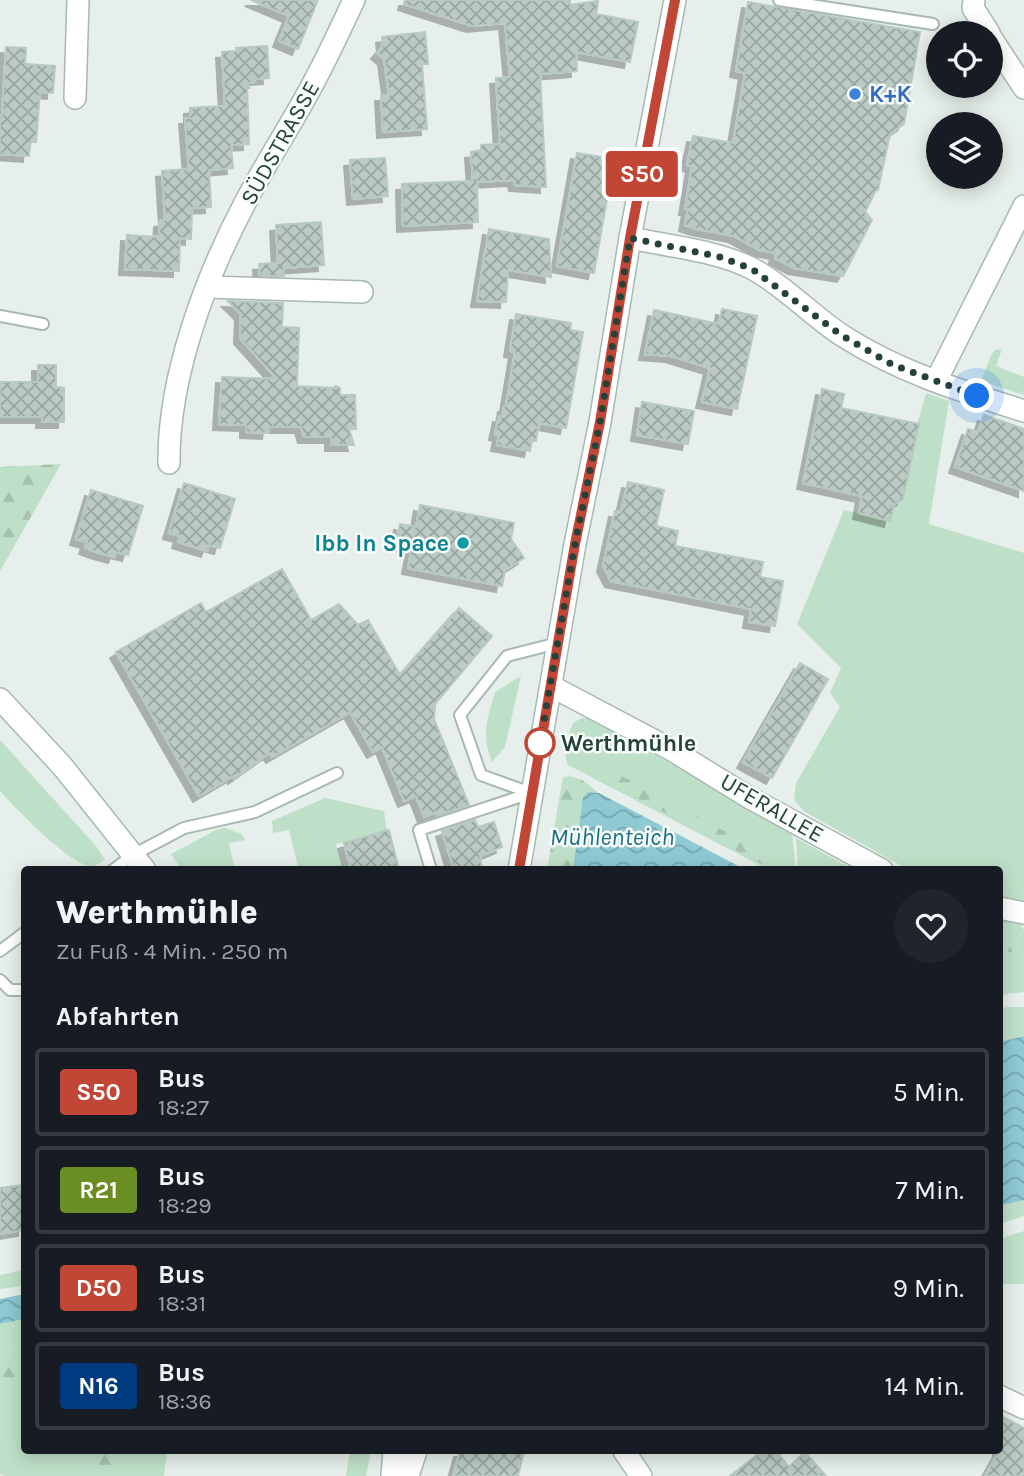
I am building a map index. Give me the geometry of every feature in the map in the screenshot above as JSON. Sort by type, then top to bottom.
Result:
[{"type":"street","points":[[75,98],[78,0]]},
{"type":"street","name":"SÜDSTRASSE","points":[[169,463],[170,425],[176,388],[207,287],[245,203],[317,76],[354,0]]},
{"type":"street","points":[[520,866],[575,544],[600,422],[630,238],[675,0]]},
{"type":"street","points":[[974,0],[973,8],[981,21]]},
{"type":"street","points":[[1003,55],[1024,88]]},
{"type":"street","points":[[936,382],[1024,206]]},
{"type":"street","points":[[630,238],[720,257],[752,269],[841,335],[893,365],[1024,411]]},
{"type":"street","points":[[207,287],[362,292]]},
{"type":"street","name":"UFERALLEE","points":[[551,686],[672,750],[750,798],[875,866]]},
{"type":"street","points":[[0,699],[63,767],[139,862]]},
{"type":"street","points":[[1003,909],[1024,913]]},
{"type":"street","points":[[1003,1398],[1024,1408]]},
{"type":"street","points":[[393,1476],[394,1454]]},
{"type":"street","points":[[408,1476],[415,1454]]},
{"type":"street","points":[[626,1454],[640,1476]]},
{"type":"lane","points":[[779,0],[926,23]]},
{"type":"lane","points":[[0,316],[43,324]]},
{"type":"lane","points":[[531,793],[481,775],[460,715],[507,656],[558,642]]},
{"type":"lane","points":[[139,862],[184,828],[255,812],[337,773]]},
{"type":"lane","points":[[430,866],[419,830],[531,793]]},
{"type":"lane","points":[[0,951],[21,935]]},
{"type":"lane","points":[[0,979],[10,989],[21,990]]},
{"type":"green space","points":[[1002,349],[996,366],[1024,377],[1024,395],[981,381],[991,355],[995,350]]},
{"type":"green space","points":[[926,393],[949,401],[929,524],[1024,553],[1024,903],[1003,898],[1003,866],[903,866],[805,812],[794,800],[796,783],[840,707],[830,693],[841,668],[797,624],[844,510],[890,521]]},
{"type":"green space","points":[[61,464],[0,571],[0,467]]},
{"type":"green space","points":[[521,676],[505,747],[492,762],[486,735],[495,692]]},
{"type":"green space","points":[[582,718],[592,719],[792,832],[796,866],[761,866],[568,765],[566,750],[573,723]]},
{"type":"green space","points":[[0,740],[96,846],[105,860],[90,866],[69,856],[17,810],[0,791]]},
{"type":"green space","points":[[580,758],[592,760],[769,855],[781,866],[765,866],[577,766]]},
{"type":"green space","points":[[571,776],[582,780],[599,793],[588,792],[574,866],[548,866],[563,777]]},
{"type":"green space","points":[[325,798],[384,811],[387,832],[336,844],[341,866],[298,866],[289,830],[273,833],[272,821]]},
{"type":"green space","points":[[225,828],[242,834],[245,840],[229,843],[234,866],[179,866],[171,854],[218,829]]},
{"type":"green space","points":[[796,838],[847,866],[798,866]]},
{"type":"green space","points":[[1003,921],[1013,922],[1018,929],[1019,941],[1014,953],[1003,951]]},
{"type":"green space","points":[[1013,922],[1019,922],[1024,930],[1024,992],[1003,995],[1003,951],[1014,953],[1019,941],[1018,929]]},
{"type":"green space","points":[[1024,1007],[1024,1036],[1003,1041],[1003,1008]]},
{"type":"green space","points":[[1024,1200],[1024,1216],[1003,1223],[1003,1205]]},
{"type":"green space","points":[[1024,1231],[1024,1284],[1003,1284],[1003,1238]]},
{"type":"green space","points":[[21,1271],[21,1286],[0,1289],[0,1275]]},
{"type":"green space","points":[[21,1320],[21,1348],[0,1352],[0,1324]]},
{"type":"green space","points":[[21,1348],[21,1380],[0,1377],[0,1352]]},
{"type":"green space","points":[[0,1377],[21,1380],[21,1454],[92,1454],[90,1476],[0,1474]]},
{"type":"green space","points":[[92,1454],[115,1454],[113,1476],[90,1476]]},
{"type":"green space","points":[[115,1454],[167,1454],[164,1476],[113,1476]]},
{"type":"green space","points":[[350,1454],[370,1454],[366,1476],[346,1476]]},
{"type":"water","name":"Mühlenteich","points":[[588,792],[599,793],[738,866],[574,866],[583,798]]},
{"type":"water","points":[[1024,1036],[1024,1200],[1003,1205],[1003,1041]]},
{"type":"water","points":[[21,1295],[21,1320],[0,1324],[0,1299]]},
{"type":"building","points":[[251,0],[318,0],[298,49],[279,41],[289,16]]},
{"type":"building","points":[[405,0],[570,0],[570,5],[598,1],[596,14],[638,22],[630,62],[576,52],[577,71],[540,74],[546,187],[515,185],[514,180],[477,182],[478,222],[403,226],[402,184],[473,181],[471,152],[481,151],[481,145],[500,144],[496,78],[510,77],[505,23],[472,26],[404,4]]},
{"type":"building","points":[[748,2],[920,32],[904,124],[890,134],[878,190],[865,212],[872,220],[843,276],[794,268],[775,258],[776,253],[760,250],[734,236],[685,225],[692,166],[687,165],[693,136],[733,143],[745,73],[736,71]]},
{"type":"building","points":[[425,32],[428,64],[422,64],[427,129],[383,132],[381,95],[389,95],[384,59],[377,53],[383,46],[382,37]]},
{"type":"building","points":[[267,46],[269,78],[254,79],[255,82],[247,83],[249,144],[231,145],[233,168],[209,170],[211,207],[192,208],[191,239],[180,238],[179,271],[125,269],[127,235],[159,237],[160,221],[165,220],[162,171],[189,169],[185,118],[190,118],[190,108],[225,106],[222,52],[237,51],[236,48]]},
{"type":"building","points":[[6,47],[26,48],[25,64],[55,66],[53,93],[40,92],[36,142],[30,142],[29,156],[0,154],[0,115]]},
{"type":"building","points":[[577,153],[614,159],[594,273],[557,266]]},
{"type":"building","points":[[385,158],[388,196],[353,199],[350,160]]},
{"type":"building","points":[[321,222],[324,265],[284,268],[284,276],[260,276],[259,264],[278,263],[276,225]]},
{"type":"building","points":[[489,229],[549,239],[551,277],[508,270],[506,302],[477,301]]},
{"type":"building","points":[[228,301],[283,303],[282,327],[299,328],[297,386],[336,386],[340,388],[340,395],[355,395],[356,429],[349,429],[354,445],[331,445],[331,437],[304,437],[301,427],[269,427],[268,433],[246,432],[246,425],[219,424],[222,377],[277,379],[240,338],[241,314]]},
{"type":"building","points":[[722,309],[757,316],[737,409],[702,402],[710,368],[671,356],[645,354],[654,310],[719,324]]},
{"type":"building","points":[[516,314],[571,323],[570,330],[583,332],[566,428],[539,423],[536,441],[532,441],[530,451],[497,445],[499,435],[495,434],[499,416],[502,417],[506,406],[515,352],[510,351]]},
{"type":"building","points":[[38,365],[56,365],[56,387],[64,388],[64,422],[42,422],[42,417],[0,417],[0,382],[38,382]]},
{"type":"building","points":[[822,389],[844,394],[841,408],[919,424],[903,499],[894,505],[890,521],[859,513],[862,496],[803,483]]},
{"type":"building","points":[[642,402],[694,411],[688,444],[637,435]]},
{"type":"building","points":[[984,415],[1024,429],[1024,491],[955,467],[968,429],[978,432]]},
{"type":"building","points":[[628,482],[664,490],[656,526],[678,531],[675,546],[763,562],[760,577],[783,581],[775,626],[749,622],[751,609],[611,581],[603,566],[615,511],[621,512]]},
{"type":"building","points":[[184,483],[235,499],[220,548],[209,545],[207,551],[178,542],[180,536],[169,533]]},
{"type":"building","points":[[91,490],[143,506],[128,555],[116,552],[114,557],[96,552],[85,548],[87,542],[76,539]]},
{"type":"building","name":"Ibb In Space","points":[[420,505],[514,523],[511,539],[524,558],[505,570],[502,586],[408,568],[412,547],[396,544],[400,524],[416,527]]},
{"type":"building","points":[[282,569],[311,620],[339,604],[358,625],[368,620],[400,675],[459,608],[492,636],[435,704],[434,719],[469,805],[437,816],[436,812],[424,817],[416,796],[404,801],[382,747],[373,752],[350,712],[272,757],[269,753],[234,778],[233,776],[199,796],[116,652],[201,603],[206,612]]},
{"type":"building","points":[[800,663],[828,679],[772,778],[743,762]]},
{"type":"building","points":[[475,820],[478,827],[494,822],[502,847],[480,856],[481,866],[453,866],[442,831]]},
{"type":"building","points":[[389,830],[398,866],[350,866],[344,843]]},
{"type":"building","points":[[21,1185],[21,1230],[0,1234],[0,1188]]},
{"type":"building","points":[[1003,1417],[1024,1428],[1024,1476],[985,1476],[997,1454],[1003,1454]]},
{"type":"building","points":[[459,1454],[523,1454],[518,1476],[453,1476]]},
{"type":"building","points":[[758,1454],[778,1454],[789,1467],[803,1454],[807,1454],[826,1476],[730,1476]]},
{"type":"bus line","name":"S50","points":[[520,866],[575,544],[600,422],[630,238],[675,0]]},
{"type":"place","name":"K+K","points":[[855,94]]},
{"type":"place","name":"Ibb In Space","points":[[463,543]]},
{"type":"place","name":"Werthmühle","points":[[540,743]]},
{"type":"route","points":[[540,743],[575,544],[600,422],[630,238],[720,257],[752,269],[841,335],[893,365],[977,396]]}]
